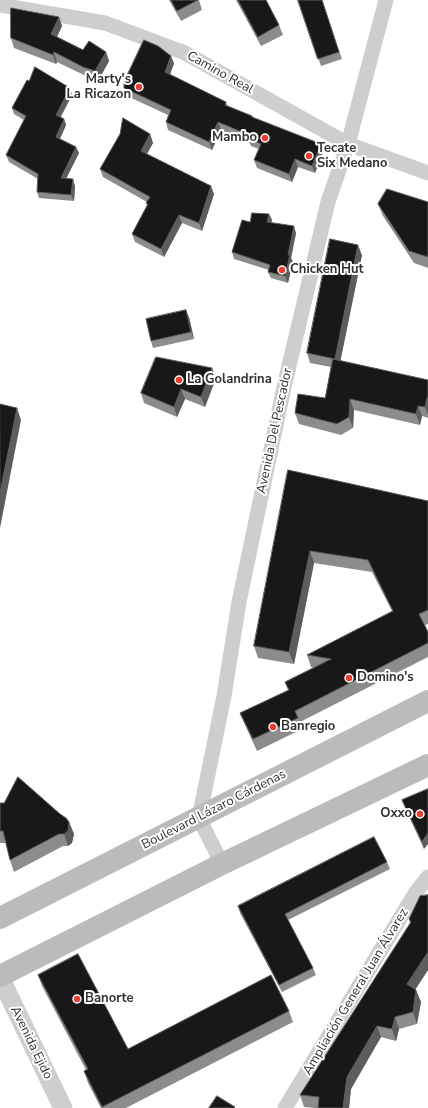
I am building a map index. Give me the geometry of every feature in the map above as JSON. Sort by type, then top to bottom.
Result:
[{"type":"main road","name":"Boulevard Lázaro Cárdenas","points":[[0,918],[428,701]]},
{"type":"main road","points":[[0,976],[222,864],[428,766]]},
{"type":"street","name":"Avenida Del Pescador","points":[[199,818],[224,696],[239,602],[270,451],[328,202],[348,144],[386,0]]},
{"type":"street","name":"Camino Real","points":[[0,5],[105,23],[185,53],[348,144],[428,174]]},
{"type":"street","points":[[199,818],[222,864]]},
{"type":"street","name":"Ampliación General Juan Álvarez","points":[[285,1108],[428,877]]},
{"type":"street","name":"Avenida Ejido","points":[[0,976],[63,1108]]},
{"type":"building","points":[[171,0],[198,0],[177,11]]},
{"type":"building","points":[[238,0],[266,0],[279,25],[258,37]]},
{"type":"building","points":[[298,0],[322,0],[339,52],[318,59]]},
{"type":"building","points":[[11,8],[59,17],[51,34],[83,50],[89,41],[106,52],[95,71],[83,67],[54,52],[53,55],[11,38]]},
{"type":"building","points":[[144,40],[158,46],[171,56],[165,72],[226,102],[225,105],[321,144],[312,166],[295,159],[289,174],[254,160],[261,144],[248,138],[249,135],[218,122],[209,142],[166,122],[171,110],[124,88],[124,82]]},
{"type":"building","points":[[35,67],[70,88],[56,115],[64,119],[56,137],[76,147],[61,178],[73,179],[71,195],[37,192],[38,174],[6,155],[26,116],[12,108],[27,80],[29,81]]},
{"type":"building","points":[[123,118],[150,134],[141,151],[211,186],[199,223],[179,215],[161,249],[132,234],[148,204],[146,203],[150,197],[100,169],[120,134]]},
{"type":"building","points":[[387,189],[428,202],[428,257],[409,251],[378,204]]},
{"type":"building","points":[[252,213],[269,214],[267,222],[294,226],[288,255],[290,255],[285,276],[268,272],[270,265],[232,252],[242,220],[250,222]]},
{"type":"building","points":[[330,239],[358,245],[335,359],[307,353]]},
{"type":"building","points":[[186,310],[191,332],[151,341],[146,319]]},
{"type":"building","points":[[156,357],[212,368],[201,397],[181,389],[174,407],[141,393]]},
{"type":"building","points":[[333,359],[428,380],[428,398],[425,407],[418,406],[416,414],[350,399],[349,417],[337,424],[295,413],[298,394],[325,398]]},
{"type":"building","points":[[0,404],[17,408],[0,493]]},
{"type":"building","points":[[288,470],[428,501],[428,610],[419,614],[428,632],[428,643],[295,711],[298,718],[253,739],[240,713],[289,690],[285,682],[331,659],[307,655],[393,611],[368,560],[310,551],[289,652],[254,646]]},
{"type":"building","points":[[18,777],[69,822],[68,831],[64,834],[59,834],[10,860],[3,831],[0,831],[0,803],[4,803]]},
{"type":"building","points":[[428,789],[428,833],[422,842],[402,800]]},
{"type":"building","points":[[374,837],[387,862],[285,914],[313,968],[279,985],[238,906]]},
{"type":"building","points":[[428,895],[428,952],[407,984],[416,990],[413,1012],[395,1017],[392,1029],[377,1026],[347,1077],[343,1108],[318,1108],[319,1097],[300,1095],[411,922],[409,919],[420,896]]},
{"type":"building","points":[[78,954],[128,1049],[271,975],[289,1011],[102,1107],[84,1071],[88,1069],[38,975]]},
{"type":"building","points":[[217,1096],[235,1107],[209,1108]]},
{"type":"place","name":"Marty's La Ricazon","points":[[139,87]]},
{"type":"place","name":"Mambo","points":[[265,138]]},
{"type":"place","name":"Tecate Six Medano","points":[[309,156]]},
{"type":"place","name":"Chicken Hut","points":[[282,270]]},
{"type":"place","name":"La Golandrina","points":[[179,380]]},
{"type":"place","name":"Domino's","points":[[349,678]]},
{"type":"place","name":"Banregio","points":[[273,727]]},
{"type":"place","name":"Oxxo","points":[[420,814]]},
{"type":"place","name":"Banorte","points":[[77,999]]}]
